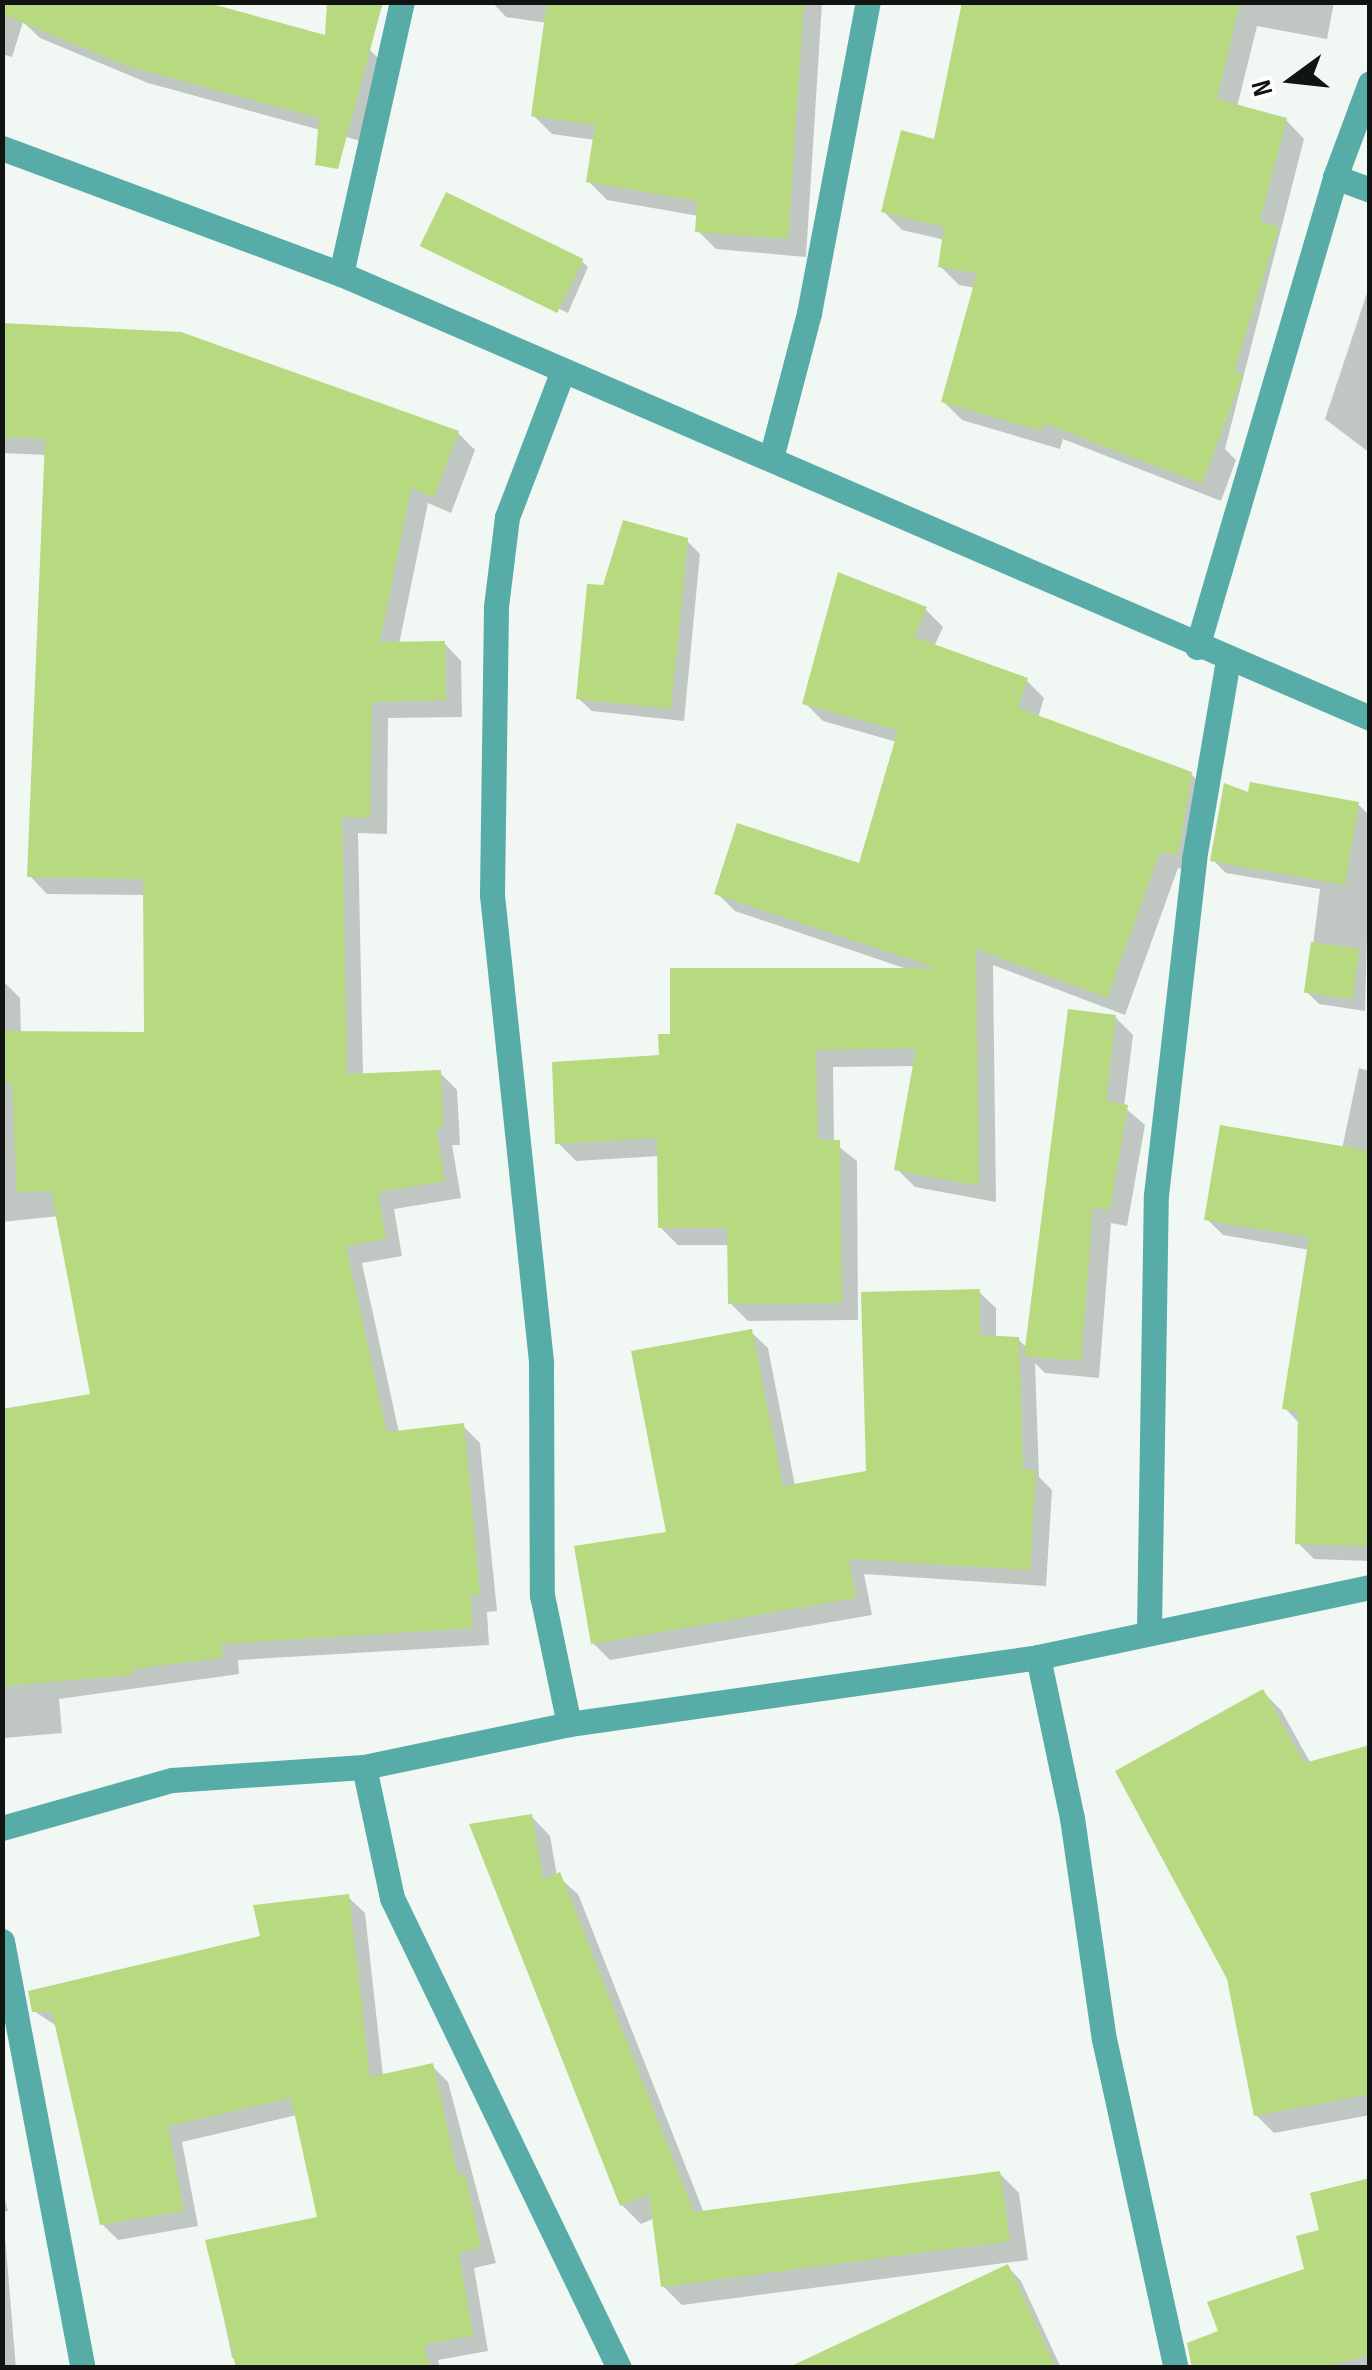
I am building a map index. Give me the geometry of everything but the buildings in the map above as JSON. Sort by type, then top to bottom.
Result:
[{"type":"street","points":[[341,274],[402,2]]},
{"type":"street","points":[[771,458],[809,313],[868,2]]},
{"type":"street","points":[[1197,647],[1335,177],[1370,82]]},
{"type":"street","points":[[2,148],[341,274],[562,373],[771,458],[1228,661],[1370,718]]},
{"type":"street","points":[[1335,177],[1370,190]]},
{"type":"street","points":[[562,373],[507,517],[496,607],[492,896],[540,1363],[542,1596],[568,1724]]},
{"type":"street","points":[[1149,1631],[1156,1195],[1194,859],[1228,661]]},
{"type":"street","points":[[2,1828],[172,1780],[364,1767],[568,1724],[1038,1657],[1370,1587]]},
{"type":"street","points":[[1038,1657],[1072,1818],[1104,2039],[1176,2368]]},
{"type":"street","points":[[364,1767],[392,1898],[619,2368]]},
{"type":"street","points":[[2,1941],[83,2368]]}]
